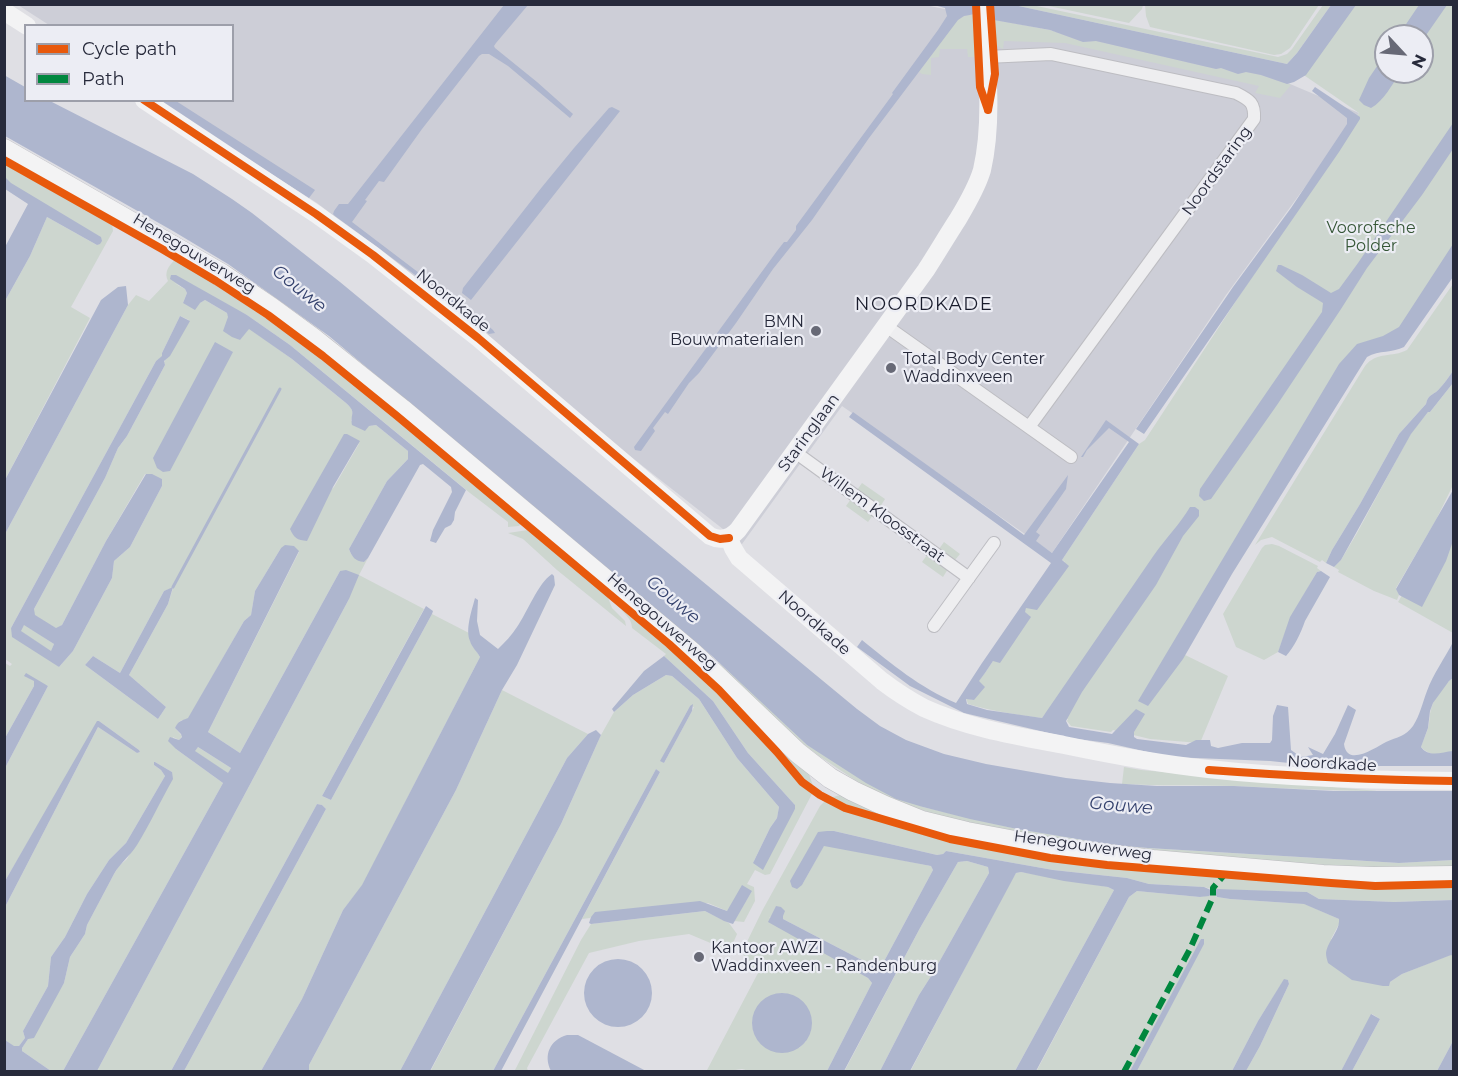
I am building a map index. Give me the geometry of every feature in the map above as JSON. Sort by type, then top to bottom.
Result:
[{"type":"main road","name":"Henegouwerweg","points":[[4,149],[222,274],[314,338],[693,653],[798,753],[830,778],[853,791],[922,820],[967,832],[1078,852],[1323,875],[1454,876]]},
{"type":"street","name":"Staringlaan","points":[[729,538],[738,531],[886,326],[943,245],[973,192],[981,170],[987,134],[983,4]]},
{"type":"street","points":[[4,11],[24,24]]},
{"type":"street","name":"Noordstaring","points":[[986,57],[1051,54],[1236,93],[1252,103],[1255,109],[1254,119],[1029,427]]},
{"type":"street","name":"Noordkade","points":[[147,102],[374,255],[478,338],[710,536],[720,539],[729,538],[740,558],[882,681],[924,708],[975,726],[1140,760],[1209,770],[1383,780],[1454,781]]},
{"type":"street","points":[[886,326],[1071,457]]},
{"type":"street","name":"Willem Kloosstraat","points":[[795,452],[969,578]]},
{"type":"street","points":[[934,626],[994,543]]},
{"type":"shaded area","points":[[18,5],[925,5],[1271,76],[1359,113],[1226,295],[1052,553],[842,406],[742,544],[635,460],[460,315],[317,203],[161,102],[234,102],[234,24],[47,24]]},
{"type":"green space","points":[[1143,4],[1142,9],[1129,23],[1044,5]]},
{"type":"green space","points":[[1014,5],[1032,5],[1278,57],[1287,54],[1292,49],[1323,5],[1331,5],[1287,64]]},
{"type":"green space","points":[[1145,5],[1319,5],[1290,48],[1281,54],[1274,55],[1150,27]]},
{"type":"green space","name":"Voorofsche Polder","points":[[1339,5],[1453,5],[1453,256],[1402,332],[1357,357],[1179,652],[1228,676],[1200,743],[1150,739],[1113,730],[1111,732],[1071,726],[1068,719],[1045,714],[1042,718],[1033,717],[968,704],[966,698],[974,700],[978,681],[1029,616],[1024,612],[1026,608],[1065,562],[1062,560],[1139,444],[1145,440],[1359,113],[1295,69]]},
{"type":"green space","points":[[975,14],[977,57],[968,57],[967,49],[940,49],[939,57],[931,58],[931,75],[919,72],[957,20]]},
{"type":"green space","points":[[994,20],[1050,30],[1083,42],[1096,41],[1216,69],[1221,68],[1238,74],[1246,72],[1261,75],[1291,85],[1280,98],[1255,93],[1259,86],[1065,43],[1004,41],[1003,49],[994,44]]},
{"type":"green space","points":[[5,162],[112,224],[113,231],[71,307],[90,318],[5,480],[5,301],[30,256],[47,217],[97,245],[102,241],[100,237],[31,196],[9,186],[5,181]]},
{"type":"green space","points":[[175,260],[221,288],[311,351],[396,418],[521,523],[519,526],[508,527],[508,522],[290,345],[247,315],[174,283],[185,289],[187,293],[183,303],[200,303],[205,300],[227,313],[239,340],[249,328],[292,359],[348,405],[352,411],[351,421],[369,426],[376,425],[408,451],[408,459],[387,481],[349,549],[357,559],[364,562],[368,558],[359,575],[424,609],[322,796],[331,800],[432,614],[469,633],[471,643],[480,657],[362,886],[343,910],[302,999],[261,1071],[184,1071],[326,809],[322,805],[317,804],[171,1071],[97,1071],[349,599],[340,571],[240,753],[208,732],[299,552],[281,548],[255,591],[251,615],[244,621],[188,719],[180,721],[175,728],[182,736],[179,740],[173,737],[176,749],[223,783],[63,1071],[51,1071],[22,1051],[22,1048],[64,983],[70,957],[85,934],[87,925],[114,874],[127,859],[172,772],[155,762],[154,765],[165,776],[126,843],[109,860],[87,894],[65,937],[51,957],[48,986],[23,1031],[25,1038],[19,1046],[14,1047],[5,1040],[5,907],[98,727],[137,753],[140,752],[99,721],[5,881],[5,768],[48,686],[34,681],[34,686],[5,738],[5,663],[10,666],[12,664],[5,659],[5,534],[128,305],[136,295],[149,301],[168,281],[167,272]],"holes":[[[180,316],[189,320],[164,362],[165,365],[127,436],[118,448],[105,478],[34,609],[34,615],[57,629],[62,625],[106,541],[145,474],[162,479],[162,486],[130,547],[114,561],[112,578],[73,651],[59,667],[11,628],[156,361],[163,356],[162,353]],[[360,442],[334,487],[290,529]],[[173,588],[168,604],[129,675],[166,707],[158,719],[85,665],[93,656],[120,673],[164,591]]]},
{"type":"green space","points":[[1453,284],[1453,371],[1399,434],[1326,563],[1272,537],[1261,540],[1255,545],[1365,366],[1380,356],[1407,350]]},
{"type":"green space","points":[[1453,383],[1453,485],[1436,520],[1396,588],[1399,595],[1397,600],[1374,591],[1338,572],[1339,570],[1334,567],[1341,560],[1357,533],[1411,433]]},
{"type":"green space","points":[[862,483],[885,499],[880,507],[857,490]]},
{"type":"green space","points":[[851,499],[873,515],[868,522],[846,506]]},
{"type":"green space","points":[[1453,510],[1453,633],[1398,602]]},
{"type":"green space","points":[[528,530],[607,595],[612,608],[625,621],[626,626],[523,539],[508,533]]},
{"type":"green space","points":[[944,542],[960,554],[955,560],[939,549]]},
{"type":"green space","points":[[1272,544],[1318,566],[1317,568],[1321,571],[1317,572],[1291,617],[1278,652],[1264,660],[1236,647],[1223,614],[1262,548]]},
{"type":"green space","points":[[927,555],[948,569],[943,577],[922,562]]},
{"type":"green space","points":[[619,605],[718,692],[801,782],[813,792],[770,874],[765,875],[755,870],[747,884],[754,887],[755,901],[744,922],[734,921],[752,891],[727,911],[708,903],[582,919],[660,772],[656,769],[493,1071],[430,1072],[561,824],[601,735],[614,712],[633,695],[666,675],[672,676],[699,699],[737,758],[779,807],[777,818],[753,863],[795,809],[795,805],[748,753],[713,701],[664,656],[666,654],[632,628],[630,621]],"holes":[[[690,706],[694,707],[664,763],[661,760]]]},
{"type":"green space","points":[[24,624],[54,644],[51,652],[20,631]]},
{"type":"green space","points":[[682,631],[743,684],[807,745],[923,807],[1017,829],[1113,845],[1399,863],[1453,860],[1453,869],[1361,870],[1061,843],[950,819],[905,804],[864,786],[819,756],[790,734]]},
{"type":"green space","points":[[1453,678],[1453,757],[1440,756],[1421,747],[1434,700]]},
{"type":"green space","points":[[502,690],[588,734],[567,758],[400,1071],[309,1071],[309,1065],[456,790]]},
{"type":"green space","points":[[198,747],[231,768],[228,774],[194,751]]},
{"type":"green space","points":[[779,748],[809,774],[813,786],[801,777]]},
{"type":"green space","points":[[1124,767],[1141,770],[1378,791],[1122,784]]},
{"type":"green space","points":[[840,795],[898,822],[855,809],[830,798]]},
{"type":"green space","points":[[826,800],[844,810],[933,837],[1090,865],[1331,886],[1395,888],[1453,886],[1453,900],[1394,902],[1319,899],[1307,892],[1215,890],[1204,887],[1149,884],[1127,878],[1053,870],[946,851],[937,855],[827,831],[802,885],[824,845],[931,866],[933,870],[881,967],[877,968],[783,919],[783,916],[769,917],[868,978],[872,983],[827,1071],[753,1072],[742,1069],[706,1072],[758,973],[745,963],[743,950],[820,806]],"holes":[[[777,994],[794,996],[806,1041],[799,1048],[760,1043],[752,1023],[759,1009]]]},
{"type":"green space","points":[[967,861],[988,867],[989,873],[919,995],[880,1071],[844,1072],[920,928],[958,862]]},
{"type":"green space","points":[[1016,873],[1108,887],[1114,890],[1015,1071],[910,1072],[1012,879]]},
{"type":"green space","points":[[1137,891],[1200,897],[1215,894],[1216,897],[1230,899],[1305,904],[1339,919],[1339,924],[1331,939],[1390,982],[1402,974],[1452,954],[1453,1041],[1437,1071],[1352,1071],[1380,1019],[1372,1014],[1341,1071],[1246,1071],[1289,984],[1288,980],[1284,980],[1258,1021],[1232,1071],[1137,1071],[1203,944],[1202,939],[1130,1071],[1036,1072],[1129,897]]},
{"type":"green space","points":[[705,911],[729,923],[737,934],[731,948],[720,947],[689,934],[639,941],[589,953],[527,1068],[528,1071],[514,1072],[591,924]]},
{"type":"water","points":[[504,5],[528,5],[496,43],[495,48],[573,114],[570,118],[508,66],[489,54],[479,56],[384,182],[379,181],[352,222],[427,279],[429,283],[426,283],[333,214],[339,204],[348,204]]},
{"type":"water","points":[[934,5],[1014,5],[1287,64],[1331,5],[1356,5],[1306,75],[1287,84],[1261,75],[1246,72],[1238,74],[1221,68],[1216,69],[1096,41],[1083,42],[1050,30],[994,20],[975,14],[964,16],[958,20],[869,138],[812,220],[773,269],[699,373],[689,383],[668,414],[665,412],[653,428],[655,431],[641,451],[635,450],[634,447],[777,251],[796,230],[796,226],[938,30],[947,16],[945,8]]},
{"type":"water","points":[[1419,5],[1447,5],[1434,24],[1406,24]]},
{"type":"water","points":[[1374,71],[1374,84],[1393,84],[1384,97],[1371,108],[1359,100]]},
{"type":"water","name":"Gouwe","points":[[4,75],[24,86],[24,102],[52,102],[193,174],[232,199],[340,282],[857,709],[880,726],[906,740],[944,754],[986,764],[1110,783],[1334,791],[1453,791],[1453,860],[1399,863],[1113,845],[1017,829],[896,799],[866,783],[807,745],[712,656],[329,336],[228,264],[5,136]]},
{"type":"water","points":[[1315,87],[1360,119],[1144,434],[1136,429],[1347,124],[1347,118],[1312,91]]},
{"type":"water","points":[[160,102],[178,102],[315,190],[309,198]]},
{"type":"water","points":[[612,107],[620,111],[471,300],[462,293],[463,288],[574,148]]},
{"type":"water","points":[[1453,123],[1453,149],[1422,195],[1367,268],[1277,405],[1211,499],[1204,501],[1199,496],[1200,489],[1322,312],[1323,303],[1276,271],[1278,265],[1302,275],[1331,293],[1339,289]]},
{"type":"water","points":[[5,177],[11,183],[101,237],[102,241],[97,245],[47,217],[30,256],[5,301],[5,247],[28,204],[5,189]]},
{"type":"water","points":[[1453,244],[1453,277],[1404,347],[1367,357],[1232,574],[1183,659],[1148,706],[1138,701],[1339,364],[1357,344],[1383,336],[1399,327]]},
{"type":"water","points":[[171,275],[176,275],[247,315],[290,345],[466,490],[455,512],[454,520],[445,528],[436,543],[430,541],[433,530],[452,492],[451,487],[423,464],[420,465],[368,558],[364,562],[354,558],[349,549],[387,481],[408,459],[408,451],[376,425],[369,426],[365,431],[352,425],[352,411],[346,403],[292,359],[249,329],[240,340],[223,331],[228,317],[227,313],[205,300],[195,310],[183,303],[187,293],[185,289],[170,279]]},
{"type":"water","points":[[126,286],[128,305],[5,534],[5,480],[101,300],[118,287]]},
{"type":"water","points":[[446,290],[495,333],[489,334],[442,296]]},
{"type":"water","points":[[180,316],[190,321],[170,356],[164,361],[165,365],[127,436],[118,448],[105,478],[34,609],[35,615],[56,628],[62,625],[106,541],[146,474],[162,479],[162,486],[130,547],[114,561],[112,578],[73,651],[59,667],[12,637],[11,628]],"holes":[[[24,625],[54,644],[51,651],[21,631]]]},
{"type":"water","points":[[215,342],[233,352],[170,471],[163,472],[157,468],[153,458]]},
{"type":"water","points":[[1453,371],[1453,383],[1411,434],[1341,560],[1334,567],[1326,563],[1399,434],[1426,404],[1429,396],[1440,388]]},
{"type":"water","points":[[853,412],[1024,535],[1068,475],[1066,489],[1036,532],[1040,535],[1036,541],[1052,553],[1129,442],[1109,428],[1081,457],[1106,420],[1139,444],[1062,560],[1069,566],[1037,610],[1026,608],[1025,612],[1031,617],[1000,663],[993,661],[979,681],[985,687],[974,700],[966,699],[967,704],[987,710],[1042,718],[1154,555],[1190,507],[1195,507],[1199,510],[1199,516],[1183,536],[1156,585],[1082,692],[1066,721],[1069,727],[1112,734],[1136,709],[1145,714],[1134,732],[1134,737],[1137,739],[1186,745],[1196,740],[1210,740],[1211,746],[1218,748],[1242,743],[1270,743],[1273,716],[1277,705],[1288,707],[1291,750],[1301,757],[1313,755],[1308,747],[1323,754],[1348,705],[1356,710],[1344,744],[1346,751],[1350,755],[1362,754],[1404,734],[1413,726],[1432,678],[1453,642],[1453,678],[1433,703],[1421,747],[1432,753],[1453,751],[1453,766],[1317,766],[1270,761],[1170,757],[1108,743],[1070,738],[964,713],[910,686],[857,647],[862,640],[918,683],[956,703],[1051,563],[849,417]]},
{"type":"water","points":[[344,434],[360,441],[333,487],[307,541],[298,539],[290,529]]},
{"type":"water","points":[[1453,490],[1453,541],[1446,561],[1422,607],[1399,595],[1396,589]]},
{"type":"water","points":[[285,545],[294,546],[299,551],[208,732],[240,753],[340,571],[346,570],[359,575],[349,599],[97,1071],[63,1071],[223,783],[168,741],[170,737],[179,740],[182,737],[175,728],[176,726],[180,721],[188,718],[244,621],[251,615],[255,591]],"holes":[[[198,747],[231,768],[228,773],[195,751]]]},
{"type":"water","points":[[1321,571],[1330,577],[1297,640],[1286,656],[1278,652],[1290,617],[1317,572]]},
{"type":"water","points":[[552,574],[555,585],[517,665],[502,690],[456,790],[309,1065],[309,1071],[261,1071],[302,999],[343,910],[362,885],[480,657],[472,646],[468,631],[475,598],[478,600],[477,621],[480,635],[498,649],[515,630],[537,591]]},
{"type":"water","points":[[173,587],[168,604],[129,675],[166,707],[158,719],[85,665],[93,656],[120,673],[164,591]]},
{"type":"water","points":[[426,606],[433,611],[432,614],[331,800],[322,796]]},
{"type":"water","points":[[664,656],[713,701],[748,753],[795,805],[763,870],[753,863],[777,818],[779,807],[737,758],[699,699],[672,676],[666,675],[633,695],[614,712],[612,709],[644,671]]},
{"type":"water","points":[[26,673],[48,686],[5,768],[5,738],[34,686],[34,681],[24,676]]},
{"type":"water","points":[[693,704],[692,711],[664,763],[660,761],[690,706]]},
{"type":"water","points":[[97,721],[140,752],[137,753],[98,727],[5,907],[5,881]]},
{"type":"water","points":[[596,730],[601,735],[561,824],[430,1071],[400,1071],[567,758],[588,734]]},
{"type":"water","points":[[154,762],[172,772],[173,779],[137,845],[114,874],[87,925],[85,934],[70,957],[64,983],[34,1038],[28,1039],[22,1048],[22,1051],[51,1071],[5,1071],[5,1040],[14,1046],[19,1046],[25,1038],[23,1031],[48,986],[51,957],[65,937],[87,894],[109,860],[126,843],[165,776],[154,765]]},
{"type":"water","points":[[656,769],[660,772],[501,1071],[493,1071]]},
{"type":"water","points":[[317,804],[326,809],[184,1071],[171,1071]]},
{"type":"water","points":[[834,831],[937,855],[946,851],[1053,870],[1127,878],[1149,884],[1204,887],[1211,890],[1211,894],[1200,897],[1137,891],[1129,897],[1036,1071],[1015,1071],[1114,890],[1108,887],[1016,873],[910,1071],[880,1071],[919,995],[989,873],[988,867],[967,861],[958,862],[844,1071],[827,1071],[872,983],[868,978],[768,922],[776,906],[785,911],[783,919],[877,968],[881,967],[933,870],[931,866],[824,846],[802,885],[797,889],[792,887],[790,881],[818,832]]},
{"type":"water","points":[[742,885],[752,891],[733,924],[705,911],[589,923],[595,912],[700,901],[727,911]]},
{"type":"water","points":[[1216,889],[1307,892],[1319,899],[1394,902],[1453,900],[1453,956],[1402,974],[1390,982],[1389,986],[1352,980],[1328,963],[1327,948],[1338,928],[1339,919],[1304,904],[1217,897]]},
{"type":"water","points":[[1201,939],[1204,939],[1204,944],[1137,1071],[1130,1071]]},
{"type":"water","points":[[618,959],[631,962],[642,969],[649,980],[652,993],[649,1006],[642,1017],[631,1024],[618,1027],[605,1024],[594,1017],[587,1006],[584,993],[587,980],[594,969],[605,962]]},
{"type":"water","points":[[1284,979],[1288,980],[1289,984],[1246,1071],[1232,1071],[1258,1021]]},
{"type":"water","points":[[782,993],[799,998],[807,1006],[812,1023],[807,1040],[799,1048],[782,1053],[765,1048],[757,1040],[752,1023],[757,1006],[765,998]]},
{"type":"water","points":[[1371,1014],[1380,1019],[1352,1071],[1341,1071]]},
{"type":"water","points":[[567,1035],[578,1035],[646,1071],[551,1071],[548,1054],[552,1044]]},
{"type":"water","points":[[1453,1041],[1453,1071],[1437,1071]]},
{"type":"waterway","points":[[173,587],[280,389]]},
{"type":"marked path","points":[[1124,1072],[1190,949],[1213,897],[1213,888],[1224,875]]},
{"type":"cycle path","points":[[976,4],[980,87],[988,110]]},
{"type":"cycle path","points":[[988,110],[995,74],[990,4]]},
{"type":"cycle path","points":[[147,102],[316,214],[373,255],[478,338],[710,536],[720,539],[729,538]]},
{"type":"cycle path","points":[[4,160],[216,281],[268,315],[323,356],[669,644],[719,690],[802,782],[820,795],[845,808],[950,839],[1050,858],[1107,865],[1375,886],[1454,884]]},
{"type":"cycle path","points":[[1209,770],[1454,781]]},
{"type":"place","name":"BMN Bouwmaterialen","points":[[816,331]]},
{"type":"place","name":"Total Body Center Waddinxveen","points":[[891,368]]},
{"type":"place","name":"Kantoor AWZI Waddinxveen - Randenburg","points":[[699,957]]},
{"type":"district","name":"NOORDKADE","points":[[924,305]]}]
